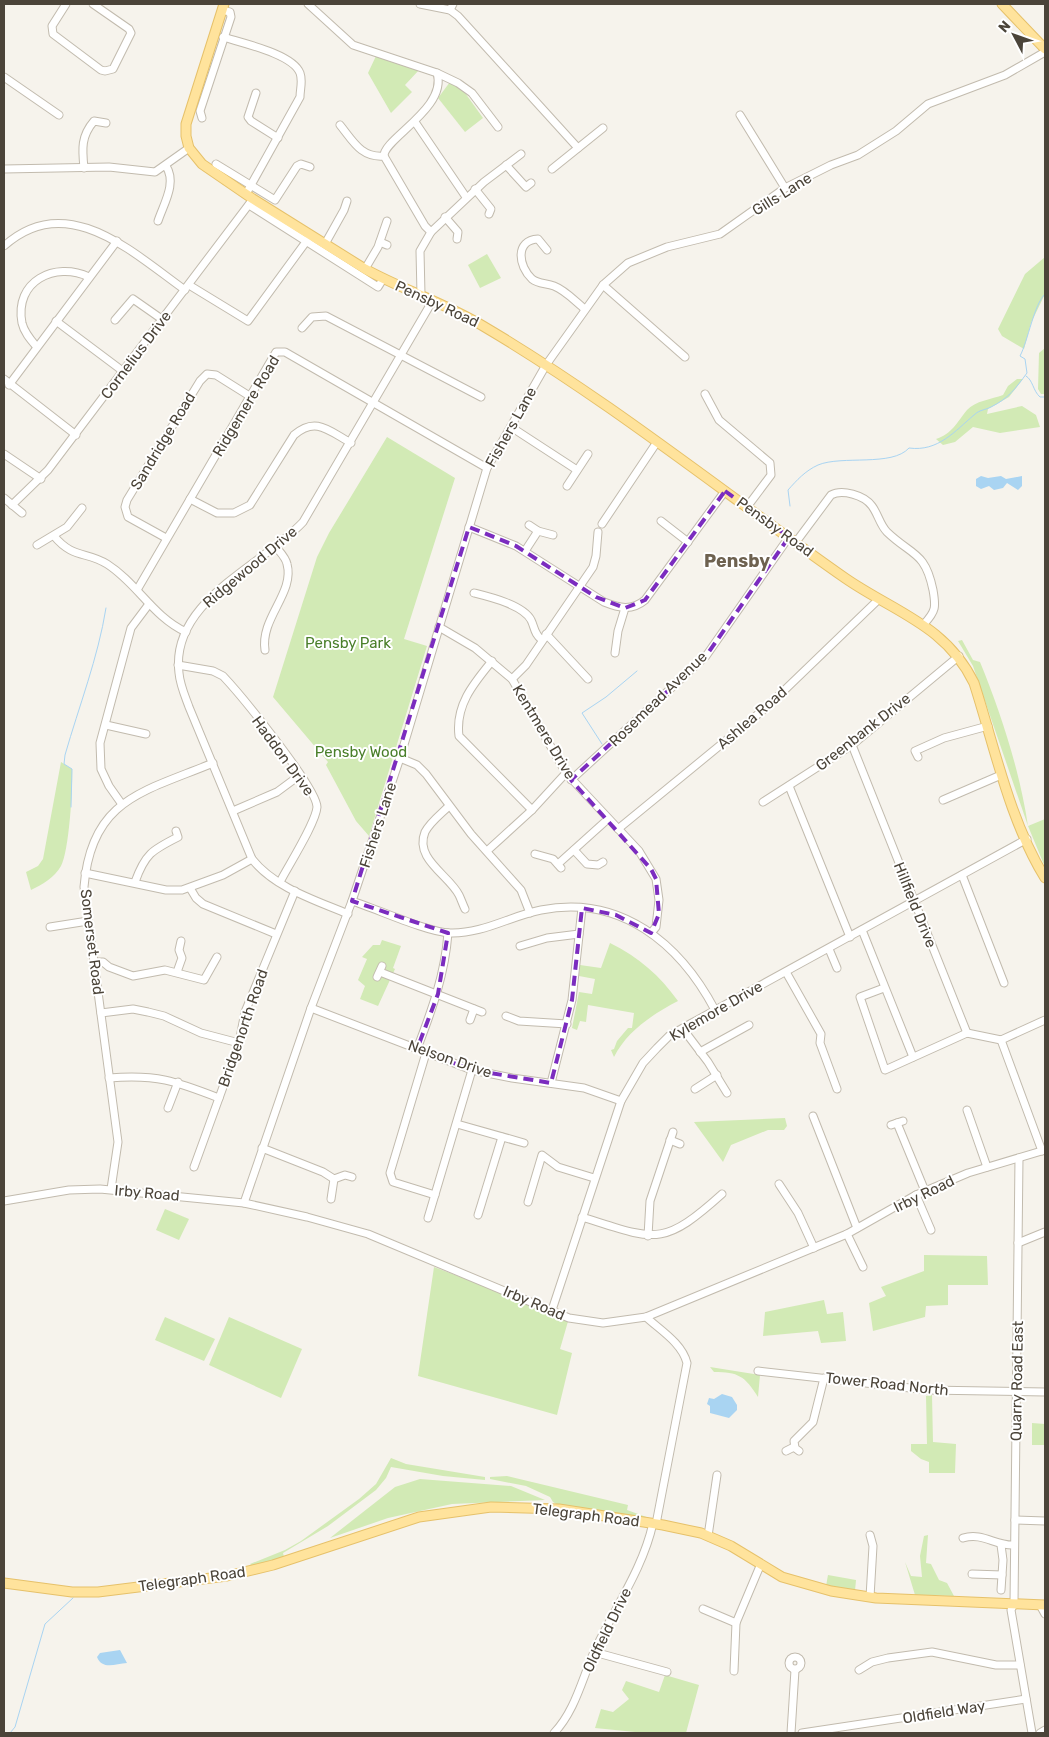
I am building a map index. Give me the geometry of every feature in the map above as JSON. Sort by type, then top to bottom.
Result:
[{"type":"main road","points":[[1002,4],[1045,50]]},
{"type":"main road","points":[[190,148],[186,136],[186,124],[223,7]]},
{"type":"main road","name":"Pensby Road","points":[[190,148],[202,164],[308,239],[325,244],[348,264],[365,268],[383,279],[461,313],[546,365],[880,600],[924,624],[959,656],[974,683],[1001,775],[1036,863],[1045,878]]},
{"type":"main road","name":"Telegraph Road","points":[[4,1583],[72,1592],[116,1590],[218,1577],[272,1566],[418,1517],[492,1507],[559,1509],[655,1524],[708,1536],[731,1546],[760,1566],[782,1577],[831,1591],[870,1597],[1043,1605]]},
{"type":"street","points":[[65,4],[52,26],[53,34],[101,70],[110,70],[113,69],[131,33],[129,29],[93,4]]},
{"type":"street","points":[[308,4],[353,45],[437,73],[472,93],[498,127]]},
{"type":"street","points":[[420,4],[452,7],[578,148]]},
{"type":"street","points":[[202,118],[200,111],[231,16],[230,12],[223,7]]},
{"type":"street","name":"Cornelius Drive","points":[[12,505],[41,479],[76,435],[187,288],[250,199],[252,186],[300,97],[300,72],[292,62],[223,37]]},
{"type":"street","name":"Gills Lane","points":[[546,365],[603,285],[620,269],[643,255],[720,234],[785,188],[831,165],[858,155],[896,131],[928,104],[1005,75],[1045,50]]},
{"type":"street","points":[[431,232],[425,226],[384,156],[387,146],[415,122],[437,93],[440,81],[437,73]]},
{"type":"street","points":[[4,77],[59,115]]},
{"type":"street","points":[[246,98],[254,97],[246,121],[278,138]]},
{"type":"street","points":[[740,115],[785,188]]},
{"type":"street","points":[[84,168],[82,150],[84,135],[92,120],[106,122]]},
{"type":"street","points":[[415,122],[466,197]]},
{"type":"street","points":[[340,125],[364,153],[372,157],[384,156]]},
{"type":"street","points":[[552,169],[602,128]]},
{"type":"street","points":[[4,169],[109,167],[155,172],[190,148]]},
{"type":"street","points":[[421,294],[420,250],[431,232],[475,189],[520,154]]},
{"type":"street","points":[[216,164],[226,165],[252,186],[275,200],[297,166],[301,164],[310,167]]},
{"type":"street","points":[[506,165],[526,187],[531,184]]},
{"type":"street","points":[[158,221],[172,183],[166,166]]},
{"type":"street","points":[[475,189],[492,210]]},
{"type":"street","points":[[325,244],[347,201]]},
{"type":"street","points":[[445,217],[460,235]]},
{"type":"street","points":[[365,268],[383,244],[387,221]]},
{"type":"street","points":[[4,246],[30,230],[58,224],[75,224],[95,229],[187,288],[248,321],[308,239]]},
{"type":"street","points":[[547,250],[539,235],[531,239],[521,249],[520,256],[528,273],[533,280],[555,286],[585,309]]},
{"type":"street","name":"Pensby Road","points":[[308,239],[348,264],[378,287],[383,279]]},
{"type":"street","points":[[76,435],[6,382],[56,321],[116,242]]},
{"type":"street","points":[[36,346],[25,332],[22,323],[22,303],[32,285],[47,274],[56,271],[73,271],[89,277]]},
{"type":"street","points":[[603,285],[685,357]]},
{"type":"street","points":[[115,320],[133,299],[163,320]]},
{"type":"street","name":"Ridgewood Drive","points":[[348,914],[295,891],[260,869],[252,859],[189,707],[181,684],[178,665],[186,632],[198,610],[214,592],[276,547],[303,522],[351,443],[433,300]]},
{"type":"street","points":[[302,328],[312,317],[326,316],[402,354],[481,397]]},
{"type":"street","points":[[56,321],[124,372]]},
{"type":"street","name":"Ridgemere Road","points":[[137,590],[276,352],[280,351],[487,468]]},
{"type":"street","name":"Fishers Lane","points":[[244,1203],[311,1008],[348,914],[400,758],[487,468],[546,365]]},
{"type":"street","name":"Sandridge Road","points":[[166,538],[128,516],[125,507],[127,500],[200,381],[207,374],[216,375],[251,397]]},
{"type":"street","points":[[705,394],[720,420],[770,463],[771,475],[747,507]]},
{"type":"street","points":[[190,499],[216,513],[234,513],[250,505],[294,435],[304,427],[313,424],[323,427],[351,443]]},
{"type":"street","points":[[511,427],[577,470]]},
{"type":"street","points":[[602,524],[657,442]]},
{"type":"street","points":[[4,454],[41,479]]},
{"type":"street","points":[[567,486],[588,454]]},
{"type":"street","points":[[469,526],[525,552],[604,602],[625,608],[635,607],[645,600],[725,491]]},
{"type":"street","name":"Rosemead Avenue","points":[[571,780],[706,656],[793,540],[831,495],[838,491],[846,492],[871,504],[887,532],[920,558],[929,572],[935,602],[934,613],[924,624]]},
{"type":"street","points":[[4,498],[22,514]]},
{"type":"street","points":[[37,545],[54,536],[75,519],[82,508]]},
{"type":"street","points":[[660,521],[688,542]]},
{"type":"street","points":[[529,525],[538,531],[553,535]]},
{"type":"street","points":[[525,552],[538,531]]},
{"type":"street","points":[[512,679],[526,665],[592,567],[596,556],[598,532]]},
{"type":"street","points":[[54,536],[63,547],[74,553],[106,564],[137,590],[167,621],[186,632]]},
{"type":"street","points":[[265,651],[264,633],[283,594],[287,570],[287,564],[276,547]]},
{"type":"street","points":[[474,593],[504,602],[527,616],[535,632],[544,637],[589,679]]},
{"type":"street","name":"Ashlea Road","points":[[618,829],[768,706],[880,600]]},
{"type":"street","points":[[121,804],[109,786],[99,763],[100,744],[131,628],[149,604]]},
{"type":"street","points":[[615,652],[620,623],[625,608]]},
{"type":"street","name":"Kentmere Drive","points":[[438,628],[459,638],[492,661],[512,679],[571,780],[639,851],[656,879],[659,914],[656,927],[651,933]]},
{"type":"street","name":"Greenbank Drive","points":[[763,802],[852,745],[959,656]]},
{"type":"street","points":[[492,661],[477,679],[459,714],[460,736],[532,810]]},
{"type":"street","name":"Haddon Drive","points":[[178,665],[213,672],[223,676],[300,775],[316,802],[315,815],[280,882]]},
{"type":"street","points":[[106,725],[146,734]]},
{"type":"street","points":[[918,757],[916,751],[944,738],[988,726]]},
{"type":"street","name":"Hillfield Drive","points":[[852,745],[967,1033]]},
{"type":"street","points":[[400,758],[417,765],[486,852],[521,890],[530,913]]},
{"type":"street","name":"Somerset Road","points":[[111,1189],[118,1142],[84,887],[89,854],[98,831],[121,804],[213,763]]},
{"type":"street","points":[[486,852],[532,810],[566,773]]},
{"type":"street","points":[[233,811],[277,792],[300,775]]},
{"type":"street","points":[[943,800],[1001,775]]},
{"type":"street","points":[[789,786],[850,937]]},
{"type":"street","points":[[449,806],[424,834],[423,846],[429,860],[459,894],[465,909]]},
{"type":"street","points":[[535,854],[554,859],[559,866],[608,819]]},
{"type":"street","points":[[135,882],[144,860],[153,850],[178,837],[176,831]]},
{"type":"street","name":"Kylemore Drive","points":[[552,1310],[621,1101],[643,1063],[669,1036],[1027,839]]},
{"type":"street","points":[[574,850],[585,858],[587,864],[598,865],[603,862]]},
{"type":"street","points":[[85,873],[166,890],[190,888],[223,875],[252,859]]},
{"type":"street","points":[[962,875],[1004,983]]},
{"type":"street","points":[[190,888],[196,898],[203,904],[276,934]]},
{"type":"street","name":"Bridgenorth Road","points":[[194,1167],[239,1043],[245,1012],[295,891]]},
{"type":"street","points":[[352,901],[448,933],[483,930],[530,913],[565,906],[616,915],[636,923],[651,933],[683,961],[715,1010]]},
{"type":"street","points":[[551,1083],[572,1000],[582,908]]},
{"type":"street","points":[[50,927],[88,920]]},
{"type":"street","points":[[862,930],[913,1057]]},
{"type":"street","points":[[418,1049],[438,994],[446,957],[448,933]]},
{"type":"street","points":[[520,946],[547,938],[579,934]]},
{"type":"street","points":[[177,972],[182,958],[178,950],[181,941]]},
{"type":"street","points":[[829,949],[837,968]]},
{"type":"street","points":[[94,962],[104,962],[109,967],[133,976],[142,976],[155,971],[177,972],[204,980],[217,954]]},
{"type":"street","points":[[380,972],[482,1012]]},
{"type":"street","points":[[786,972],[821,1034],[820,1043],[837,1089]]},
{"type":"street","points":[[884,988],[860,997],[885,1070],[967,1033],[1000,1040],[1045,1020]]},
{"type":"street","name":"Nelson Drive","points":[[311,1008],[472,1070],[599,1091],[621,1101]]},
{"type":"street","points":[[101,1013],[134,1009],[148,1012],[201,1033],[239,1043]]},
{"type":"street","points":[[470,1020],[474,1009]]},
{"type":"street","points":[[506,1016],[519,1021],[567,1024]]},
{"type":"street","points":[[700,1052],[749,1025]]},
{"type":"street","points":[[682,1029],[717,1075],[727,1093]]},
{"type":"street","points":[[1000,1040],[1044,1151]]},
{"type":"street","points":[[426,1053],[390,1173],[393,1182],[399,1185],[435,1195]]},
{"type":"street","points":[[428,1218],[472,1070]]},
{"type":"street","points":[[697,1085],[717,1075]]},
{"type":"street","points":[[109,1078],[138,1076],[178,1082],[219,1098]]},
{"type":"street","points":[[168,1108],[178,1082]]},
{"type":"street","points":[[967,1110],[987,1167]]},
{"type":"street","points":[[813,1116],[857,1228]]},
{"type":"street","points":[[897,1123],[925,1191]]},
{"type":"street","points":[[456,1124],[524,1143]]},
{"type":"street","points":[[648,1236],[650,1201],[673,1132]]},
{"type":"street","points":[[478,1215],[502,1137]]},
{"type":"street","points":[[670,1140],[680,1144]]},
{"type":"street","points":[[262,1148],[323,1172],[334,1179]]},
{"type":"street","name":"Irby Road","points":[[4,1201],[69,1190],[111,1189],[244,1203],[307,1217],[368,1234],[552,1310],[588,1322],[603,1323],[646,1317],[847,1234],[925,1191],[987,1167],[1044,1151]]},
{"type":"street","points":[[528,1202],[542,1155],[558,1167],[594,1178]]},
{"type":"street","name":"Quarry Road East","points":[[1019,1158],[1014,1604],[1011,1610],[1011,1617],[1032,1733]]},
{"type":"street","points":[[334,1179],[345,1175],[352,1177]]},
{"type":"street","points":[[331,1199],[334,1179]]},
{"type":"street","points":[[779,1184],[798,1213],[814,1248]]},
{"type":"street","points":[[582,1217],[640,1236],[670,1233],[722,1194]]},
{"type":"street","points":[[916,1195],[931,1230]]},
{"type":"street","points":[[1018,1243],[1045,1232]]},
{"type":"street","points":[[847,1234],[862,1267]]},
{"type":"street","name":"Oldfield Drive","points":[[554,1733],[562,1725],[575,1701],[594,1652],[626,1593],[655,1524],[687,1363],[685,1355],[677,1345],[646,1317]]},
{"type":"street","name":"Tower Road North","points":[[758,1371],[928,1390],[1016,1390],[1045,1392]]},
{"type":"street","points":[[786,1451],[797,1449],[797,1437],[813,1422],[824,1378]]},
{"type":"street","points":[[708,1536],[717,1474]]},
{"type":"street","points":[[1015,1520],[1045,1521]]},
{"type":"street","points":[[870,1535],[872,1546],[870,1597]]},
{"type":"street","points":[[962,1538],[977,1535],[1001,1545],[1014,1545]]},
{"type":"street","points":[[1001,1545],[1002,1590]]},
{"type":"street","points":[[734,1672],[736,1623],[760,1566]]},
{"type":"street","points":[[972,1574],[1002,1575]]},
{"type":"street","points":[[1043,1605],[1045,1614]]},
{"type":"street","points":[[703,1609],[736,1623]]},
{"type":"street","points":[[594,1652],[667,1672]]},
{"type":"street","points":[[859,1670],[870,1660],[942,1652],[996,1665],[1020,1665]]},
{"type":"street","points":[[790,1733],[795,1670]]},
{"type":"street","name":"Oldfield Way","points":[[802,1733],[1026,1699]]},
{"type":"street","points":[[1040,1733],[1045,1730]]},
{"type":"highlighted area","points":[[725,491],[789,537],[706,656],[571,780],[651,869],[656,879],[659,914],[651,933],[616,915],[582,908],[572,1000],[551,1083],[472,1070],[417,1049],[438,994],[448,933],[352,901],[469,527],[516,546],[596,597],[625,608],[645,600]]},
{"type":"green space","points":[[376,56],[419,70],[405,85],[412,92],[391,113],[368,73]]},
{"type":"green space","points":[[450,82],[463,90],[483,118],[465,132],[438,98]]},
{"type":"green space","points":[[487,254],[501,278],[480,288],[468,265]]},
{"type":"green space","points":[[1045,257],[1045,294],[1031,323],[1024,349],[1002,336],[998,329],[1025,274]]},
{"type":"green space","points":[[1045,348],[1045,394],[1041,394],[1038,389],[1039,353]]},
{"type":"green space","points":[[1017,379],[1023,379],[1009,397],[988,409],[987,414],[1022,406],[1036,415],[1040,427],[1000,433],[973,427],[955,442],[943,445],[936,439],[950,431],[970,407],[979,402],[1003,395],[1008,386]]},
{"type":"green space","name":"Pensby Park","points":[[387,437],[455,478],[404,639],[427,646],[369,836],[356,821],[326,765],[328,762],[273,697],[317,557],[329,533]]},
{"type":"green space","points":[[962,640],[973,660],[980,662],[995,702],[1015,764],[1028,826],[973,666],[958,641]]},
{"type":"green space","points":[[61,762],[72,769],[70,819],[64,859],[52,877],[31,890],[26,872],[38,866],[43,859]]},
{"type":"green space","points":[[1045,819],[1045,867],[1028,826]]},
{"type":"green space","points":[[382,940],[401,946],[393,968],[395,969],[378,1006],[360,999],[365,986],[358,980],[367,959],[362,957],[373,945],[380,945]]},
{"type":"green space","points":[[610,943],[621,948],[648,968],[664,983],[678,1001],[633,1031],[614,1057],[611,1050],[614,1049],[617,1041],[628,1028],[632,1028],[634,1013],[588,1005],[586,1022],[580,1021],[577,1030],[572,1028],[579,992],[592,994],[595,979],[579,976],[580,965],[601,968]]},
{"type":"green space","points":[[785,1118],[787,1126],[784,1130],[768,1130],[731,1145],[723,1162],[694,1122]]},
{"type":"green space","points":[[165,1209],[189,1219],[179,1240],[156,1230]]},
{"type":"green space","points":[[924,1255],[987,1256],[988,1285],[948,1285],[948,1305],[926,1306],[925,1317],[873,1331],[869,1303],[886,1296],[881,1287],[924,1271]]},
{"type":"green space","points":[[434,1267],[569,1318],[560,1349],[572,1353],[557,1415],[418,1376]]},
{"type":"green space","points":[[824,1300],[827,1314],[843,1312],[846,1341],[821,1343],[818,1331],[763,1336],[765,1312]]},
{"type":"green space","points":[[165,1317],[215,1339],[204,1361],[155,1340]]},
{"type":"green space","points":[[229,1317],[302,1349],[281,1398],[209,1365]]},
{"type":"green space","points":[[710,1367],[760,1375],[758,1397],[745,1380],[735,1374],[714,1372]]},
{"type":"green space","points":[[932,1395],[933,1442],[956,1444],[955,1473],[929,1473],[929,1462],[921,1459],[911,1451],[911,1444],[927,1444],[926,1396]]},
{"type":"green space","points":[[1032,1423],[1045,1424],[1045,1445],[1032,1445]]},
{"type":"green space","points":[[391,1458],[406,1464],[485,1477],[485,1480],[443,1476],[391,1467],[386,1478],[376,1490],[328,1526],[283,1553],[284,1557],[252,1566],[250,1564],[285,1550],[301,1541],[359,1499],[376,1484]]},
{"type":"green space","points":[[507,1476],[628,1505],[627,1510],[652,1519],[558,1505],[550,1497],[526,1486],[490,1479],[490,1477]]},
{"type":"green space","points":[[420,1479],[511,1486],[545,1500],[452,1504],[388,1518],[330,1538],[395,1487]]},
{"type":"green space","points":[[928,1535],[926,1563],[931,1564],[939,1580],[947,1583],[954,1596],[915,1595],[905,1562],[911,1576],[922,1577],[920,1556],[924,1536]]},
{"type":"green space","points":[[828,1575],[856,1580],[855,1591],[826,1586]]},
{"type":"green space","points":[[665,1675],[699,1685],[686,1733],[645,1733],[595,1728],[601,1709],[613,1712],[629,1699],[622,1690],[626,1681],[659,1692]]},
{"type":"water","points":[[981,476],[988,478],[1001,476],[1006,479],[1022,476],[1022,486],[1018,490],[1007,483],[1003,488],[994,490],[989,486],[981,489],[976,486],[976,479]]},
{"type":"water","points":[[722,1394],[732,1397],[737,1405],[737,1410],[729,1418],[710,1413],[710,1406],[707,1404],[709,1398],[714,1399]]},
{"type":"water","points":[[120,1650],[127,1663],[106,1665],[102,1664],[97,1657],[100,1653]]},
{"type":"waterway","points":[[790,506],[788,490],[813,467],[828,462],[891,457],[901,454],[909,448],[929,447],[953,434],[976,413],[997,404],[1007,397],[1027,373],[1025,359],[1020,356],[1034,314],[1045,294]]},
{"type":"waterway","points":[[1026,376],[1038,395],[1045,397]]},
{"type":"waterway","points":[[71,807],[72,769],[64,764],[65,755],[93,664],[106,608]]},
{"type":"waterway","points":[[602,744],[582,713],[606,697],[637,671]]},
{"type":"waterway","points":[[10,1733],[15,1727],[45,1624],[73,1598]]},
{"type":"district","name":"Pensby","points":[[737,561]]},
{"type":"park label","name":"Pensby Wood","points":[[361,752]]}]
